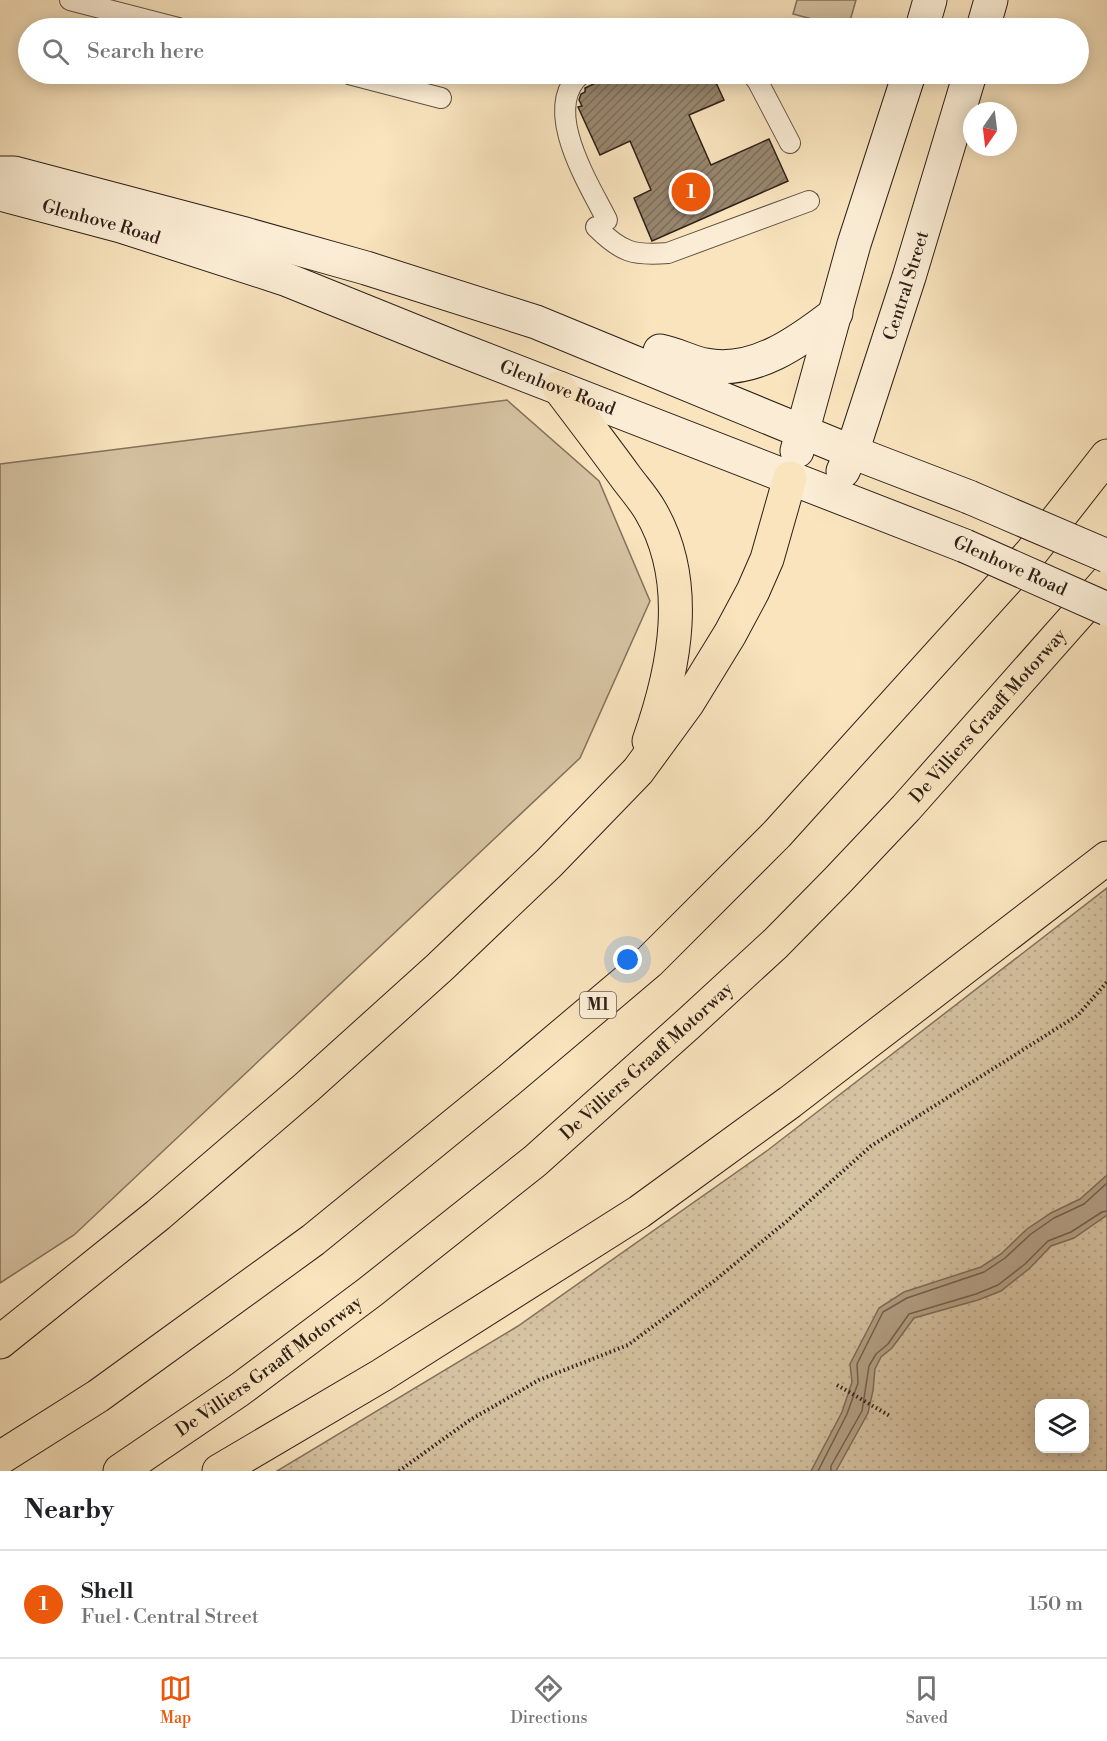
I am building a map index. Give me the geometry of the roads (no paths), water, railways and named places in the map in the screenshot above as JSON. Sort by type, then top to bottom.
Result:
[{"type":"highway","points":[[559,388],[650,511],[667,550],[675,599],[675,635],[661,706],[638,771]]},
{"type":"highway","name":"M1","points":[[0,1458],[98,1396],[313,1240],[508,1081],[649,962],[722,891],[817,790],[1031,554],[1107,456]]},
{"type":"highway","points":[[0,1342],[158,1215],[316,1079],[549,863],[638,771],[687,705],[753,591],[767,559],[790,478]]},
{"type":"highway","name":"De Villiers Graaff Motorway","points":[[120,1471],[239,1390],[370,1292],[535,1161],[688,1024],[776,943],[837,881],[906,808],[1107,581]]},
{"type":"highway","points":[[219,1471],[382,1375],[639,1212],[790,1102],[1107,858]]},
{"type":"main road","points":[[925,18],[930,0]]},
{"type":"main road","points":[[986,18],[991,0]]},
{"type":"main road","points":[[790,478],[854,244],[906,84]]},
{"type":"main road","name":"Central Street","points":[[832,494],[852,452],[909,277],[967,84]]},
{"type":"main road","name":"Glenhove Road","points":[[0,173],[14,173],[245,234],[366,268],[536,322],[852,452],[969,497],[1107,556]]},
{"type":"main road","name":"Glenhove Road","points":[[0,194],[121,226],[285,279],[964,546],[1107,609]]},
{"type":"main road","points":[[602,348],[633,345],[666,352],[705,365],[724,367],[753,362],[775,353],[802,339],[836,313]]},
{"type":"lane","points":[[70,0],[139,18]]},
{"type":"lane","points":[[387,84],[441,98]]},
{"type":"lane","points":[[572,84],[564,104],[565,118],[575,156],[602,224],[613,244],[632,252],[668,253],[809,201]]},
{"type":"lane","points":[[759,84],[790,143]]},
{"type":"water","points":[[1107,1175],[1107,1215],[1074,1238],[1051,1246],[1030,1268],[1001,1291],[914,1318],[892,1348],[881,1357],[875,1369],[868,1413],[836,1471],[811,1471],[842,1412],[852,1382],[850,1364],[879,1308],[904,1292],[981,1267],[1001,1254],[1027,1229],[1051,1213],[1080,1199]]},
{"type":"place","name":"Shell","points":[[691,192]]}]
